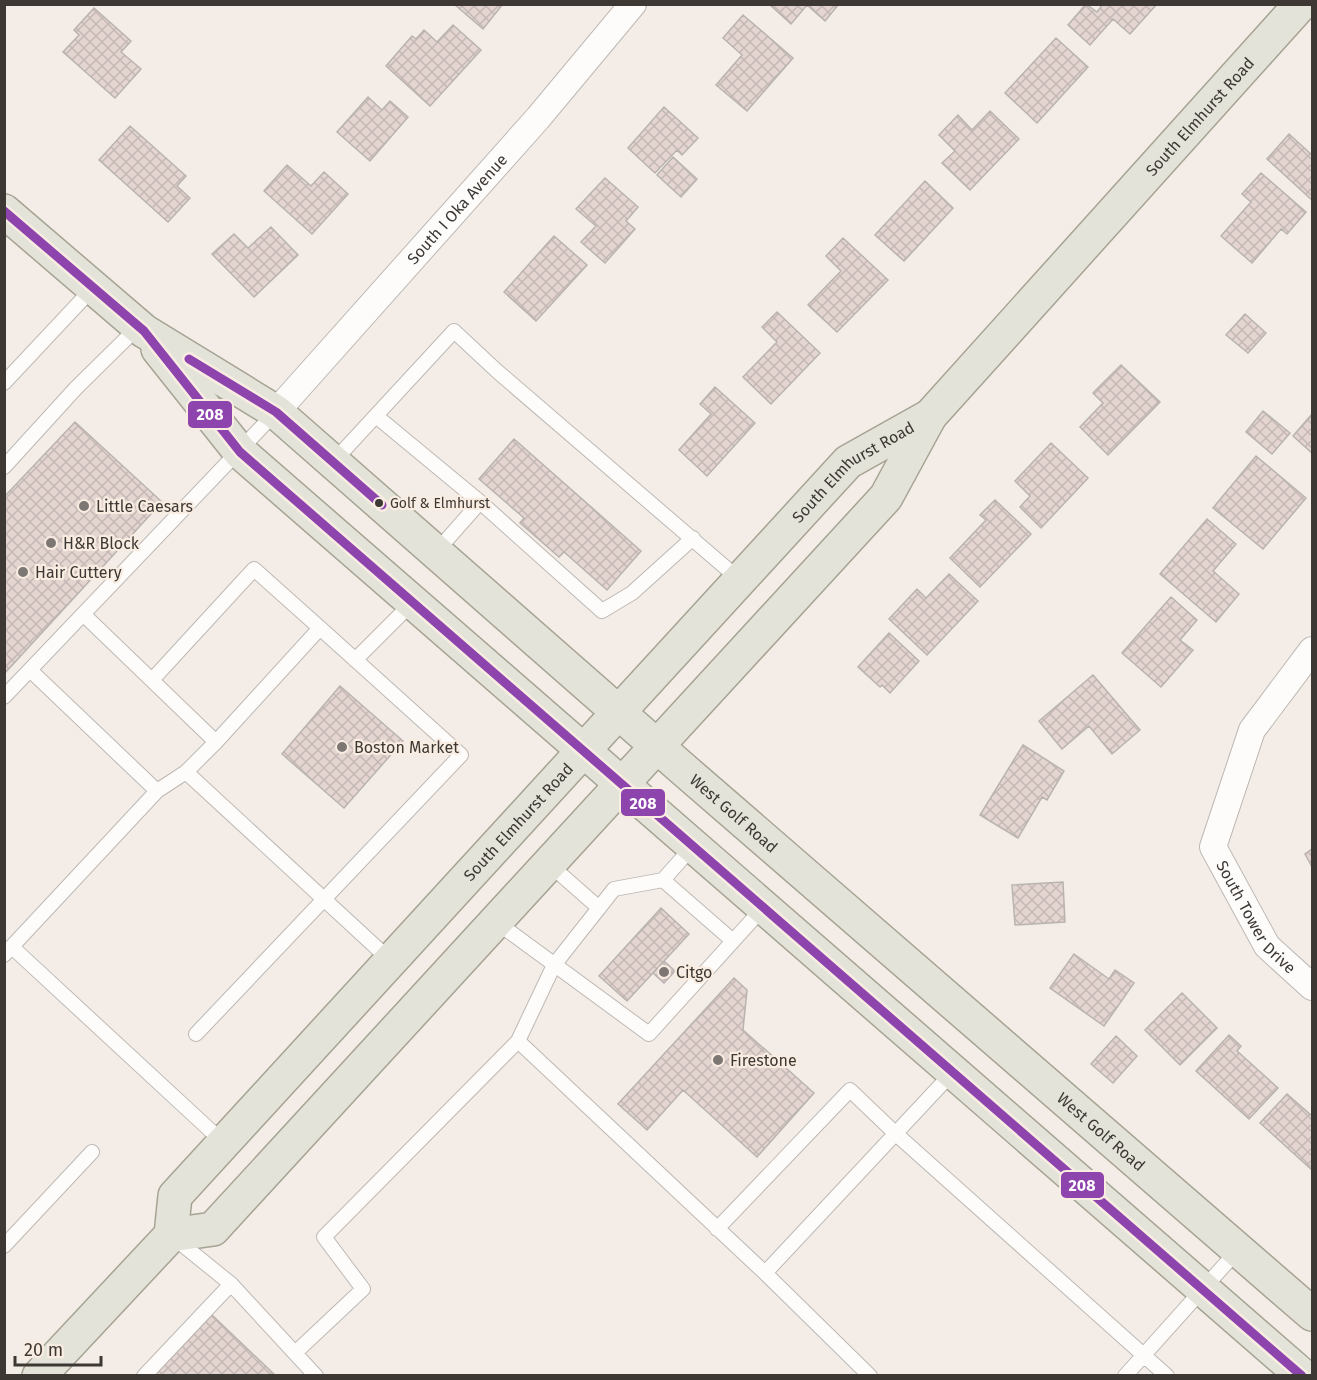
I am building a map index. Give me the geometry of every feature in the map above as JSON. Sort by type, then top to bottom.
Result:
[{"type":"main road","name":"South Elmhurst Road","points":[[930,416],[848,462],[175,1196],[171,1235],[213,1229],[886,497],[930,416],[1301,4]]},
{"type":"main road","name":"West Golf Road","points":[[4,211],[141,329],[276,412],[1312,1314]]},
{"type":"main road","name":"West Golf Road","points":[[141,329],[240,452],[1303,1376]]},
{"type":"main road","points":[[39,1376],[171,1235]]},
{"type":"street","name":"South I Oka Avenue","points":[[276,412],[538,118],[633,4]]},
{"type":"street","name":"South Tower Drive","points":[[1312,650],[1252,730],[1214,847],[1268,946],[1312,987]]},
{"type":"lane","points":[[4,383],[93,288]]},
{"type":"lane","points":[[4,467],[76,388],[141,329]]},
{"type":"lane","points":[[333,462],[454,332],[740,580]]},
{"type":"lane","points":[[4,697],[276,412]]},
{"type":"lane","points":[[376,416],[480,502],[602,610],[632,592],[693,538]]},
{"type":"lane","points":[[436,552],[480,502]]},
{"type":"lane","points":[[152,680],[254,569],[461,755],[196,1034]]},
{"type":"lane","points":[[356,660],[413,602]]},
{"type":"lane","points":[[83,614],[216,742]]},
{"type":"lane","points":[[224,1143],[8,951],[157,791],[186,772],[216,742],[320,628]]},
{"type":"lane","points":[[30,670],[157,791]]},
{"type":"lane","points":[[186,772],[391,961]]},
{"type":"lane","points":[[295,1353],[363,1289],[324,1237],[518,1041],[554,965],[614,889],[663,880],[693,845]]},
{"type":"lane","points":[[549,863],[599,909]]},
{"type":"lane","points":[[663,880],[733,941]]},
{"type":"lane","points":[[495,921],[649,1034],[764,906]]},
{"type":"lane","points":[[518,1041],[870,1376]]},
{"type":"lane","points":[[765,1274],[954,1071]]},
{"type":"lane","points":[[717,1229],[850,1089],[896,1134],[1167,1376]]},
{"type":"lane","points":[[4,1246],[92,1152]]},
{"type":"lane","points":[[171,1235],[231,1284],[316,1376]]},
{"type":"lane","points":[[1125,1376],[1239,1249]]},
{"type":"lane","points":[[144,1376],[231,1284]]},
{"type":"building","points":[[454,4],[503,4],[483,29]]},
{"type":"building","points":[[769,4],[839,4],[825,21],[807,5],[791,24]]},
{"type":"building","points":[[1086,4],[1097,12],[1103,4],[1157,4],[1130,34],[1113,19],[1090,45],[1068,25]]},
{"type":"building","points":[[94,8],[131,41],[121,52],[141,69],[115,98],[63,52],[79,35],[74,30]]},
{"type":"building","points":[[743,15],[793,58],[747,111],[716,85],[742,55],[723,38]]},
{"type":"building","points":[[453,25],[481,50],[430,106],[386,66],[412,36],[416,39],[424,30],[437,42]]},
{"type":"building","points":[[1056,38],[1088,67],[1037,123],[1005,93]]},
{"type":"building","points":[[368,97],[382,110],[390,101],[408,117],[370,161],[337,132]]},
{"type":"building","points":[[664,107],[698,138],[682,155],[677,150],[655,173],[628,148]]},
{"type":"building","points":[[990,111],[1019,139],[970,190],[942,163],[955,151],[939,135],[958,115],[972,130]]},
{"type":"building","points":[[130,126],[186,176],[177,186],[190,198],[168,222],[99,160]]},
{"type":"building","points":[[1289,134],[1312,155],[1312,200],[1267,159]]},
{"type":"building","points":[[673,157],[697,179],[681,197],[657,175]]},
{"type":"building","points":[[287,165],[311,186],[324,172],[348,194],[312,234],[264,191]]},
{"type":"building","points":[[1261,173],[1306,212],[1287,234],[1281,229],[1252,263],[1221,236],[1251,202],[1242,194]]},
{"type":"building","points":[[605,178],[638,207],[626,221],[635,229],[605,263],[581,242],[596,226],[576,209]]},
{"type":"building","points":[[925,181],[953,208],[904,261],[875,235]]},
{"type":"building","points":[[271,227],[298,255],[254,297],[212,254],[234,234],[248,248]]},
{"type":"building","points":[[554,236],[587,265],[536,321],[504,292]]},
{"type":"building","points":[[843,238],[888,280],[837,332],[808,305],[841,271],[826,256]]},
{"type":"building","points":[[777,312],[820,353],[771,404],[743,377],[777,342],[762,327]]},
{"type":"building","points":[[1245,314],[1266,333],[1248,353],[1226,335]]},
{"type":"building","points":[[1121,365],[1160,402],[1108,455],[1080,427],[1103,403],[1093,393]]},
{"type":"building","points":[[715,387],[755,423],[707,476],[679,450],[711,414],[700,404]]},
{"type":"building","points":[[1263,411],[1290,433],[1272,454],[1246,432]]},
{"type":"building","points":[[1312,414],[1312,453],[1293,436]]},
{"type":"building","points":[[75,422],[162,502],[4,674],[4,497]]},
{"type":"building","points":[[514,439],[641,551],[607,590],[564,552],[559,557],[520,523],[524,518],[479,479]]},
{"type":"building","points":[[1051,443],[1088,478],[1041,528],[1020,507],[1030,496],[1015,481]]},
{"type":"building","points":[[1256,456],[1306,498],[1263,549],[1213,508]]},
{"type":"building","points":[[995,500],[1031,534],[980,587],[950,558],[986,520],[980,515]]},
{"type":"building","points":[[1207,519],[1236,544],[1213,571],[1239,594],[1216,622],[1160,574]]},
{"type":"building","points":[[949,574],[978,601],[927,655],[889,619],[917,589],[926,598]]},
{"type":"building","points":[[1171,597],[1197,620],[1180,640],[1193,650],[1161,687],[1122,653]]},
{"type":"building","points":[[889,633],[919,661],[890,693],[858,667]]},
{"type":"building","points":[[1093,675],[1140,730],[1112,754],[1089,726],[1062,749],[1039,721]]},
{"type":"building","name":"Boston Market","points":[[340,686],[403,741],[344,808],[282,754]]},
{"type":"building","points":[[1023,745],[1064,771],[1047,800],[1042,797],[1018,838],[980,815]]},
{"type":"building","points":[[1312,849],[1312,867],[1305,854]]},
{"type":"building","points":[[1063,882],[1065,922],[1015,925],[1012,885]]},
{"type":"building","name":"Citgo","points":[[661,908],[689,934],[627,1001],[599,976]]},
{"type":"building","points":[[1074,954],[1109,979],[1115,970],[1134,983],[1104,1026],[1050,988]]},
{"type":"building","name":"Citgo","points":[[664,961],[675,971],[664,983],[653,973]]},
{"type":"building","name":"Firestone","points":[[734,978],[747,990],[743,1030],[814,1093],[757,1157],[683,1090],[647,1130],[618,1104]]},
{"type":"building","points":[[1182,993],[1217,1028],[1180,1065],[1145,1030]]},
{"type":"building","points":[[1229,1035],[1241,1046],[1237,1051],[1278,1088],[1249,1119],[1196,1071]]},
{"type":"building","points":[[1116,1036],[1137,1056],[1113,1083],[1091,1064]]},
{"type":"building","points":[[1287,1094],[1311,1115],[1312,1113],[1312,1170],[1260,1123]]},
{"type":"building","points":[[212,1315],[276,1376],[154,1376]]},
{"type":"transit line","name":"208","points":[[4,211],[144,331],[240,452],[1302,1376]]},
{"type":"transit line","name":"208","points":[[189,359],[276,412],[382,505]]},
{"type":"place","name":"Golf & Elmhurst","points":[[379,503]]},
{"type":"place","name":"Little Caesars","points":[[84,506]]},
{"type":"place","name":"H&R Block","points":[[51,543]]},
{"type":"place","name":"Hair Cuttery","points":[[23,572]]},
{"type":"place","name":"Boston Market","points":[[342,747]]},
{"type":"place","name":"Citgo","points":[[664,972]]},
{"type":"place","name":"Firestone","points":[[718,1060]]}]
